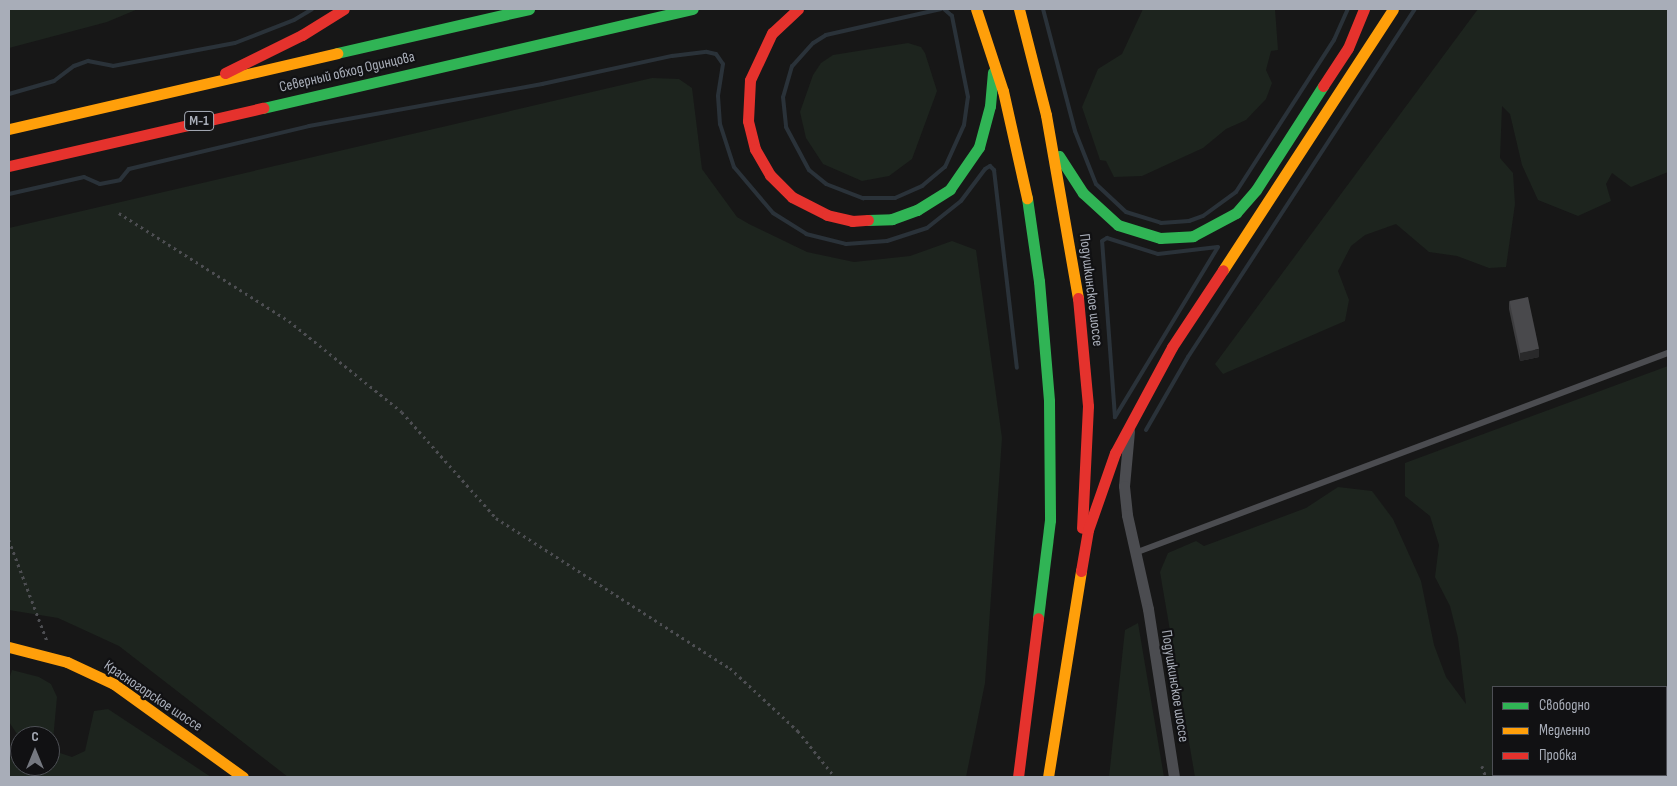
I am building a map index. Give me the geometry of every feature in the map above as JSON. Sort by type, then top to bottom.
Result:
[{"type":"main road","points":[[210,80],[302,35],[344,9]]},
{"type":"main road","name":"Северный обход Одинцова","points":[[9,129],[210,80],[529,9]]},
{"type":"main road","name":"Северный обход Одинцова","points":[[9,166],[693,9]]},
{"type":"main road","points":[[798,9],[772,33],[753,68],[747,107],[751,135],[762,162],[781,186],[802,204],[839,218],[872,221],[906,215],[939,198],[958,181],[973,160],[984,134],[994,77],[990,52]]},
{"type":"main road","points":[[976,9],[1014,129],[1028,202],[1044,322],[1049,401],[1050,520],[1018,777]]},
{"type":"main road","name":"Подушкинское шоссе","points":[[1019,9],[1046,115],[1080,308],[1088,406],[1079,580]]},
{"type":"main road","points":[[1046,115],[1058,156],[1078,188],[1099,211],[1118,225],[1138,233],[1160,238],[1192,236],[1221,224],[1256,190],[1348,48],[1364,9]]},
{"type":"main road","points":[[1048,777],[1088,530],[1098,498],[1130,421],[1172,347],[1393,9]]},
{"type":"main road","name":"Красногорское шоссе","points":[[9,647],[50,657],[114,684],[243,777]]},
{"type":"street","name":"Подушкинское шоссе","points":[[1130,421],[1124,486],[1135,552],[1148,609],[1174,777]]},
{"type":"lane","points":[[1135,552],[1668,353]]},
{"type":"path","points":[[119,213],[290,322],[402,412],[496,518],[730,668],[798,731],[835,777]]},
{"type":"path","points":[[9,540],[46,636],[50,657]]},
{"type":"path","points":[[1482,766],[1486,777]]},
{"type":"shaded area","points":[[9,9],[138,9],[107,22],[9,48]]},
{"type":"shaded area","points":[[1143,9],[1275,9],[1278,50],[1271,51],[1266,70],[1272,83],[1266,99],[1246,120],[1226,129],[1203,148],[1142,176],[1114,177],[1106,161],[1100,160],[1082,107],[1098,69],[1122,54]]},
{"type":"shaded area","points":[[1478,9],[1668,9],[1668,172],[1631,187],[1612,173],[1606,184],[1611,201],[1578,216],[1538,200],[1522,165],[1510,114],[1502,106],[1500,158],[1513,173],[1515,204],[1506,267],[1489,268],[1457,256],[1429,252],[1396,224],[1365,235],[1351,246],[1338,271],[1349,300],[1345,321],[1223,374],[1215,364]]},
{"type":"shaded area","points":[[908,43],[921,47],[925,53],[937,91],[912,159],[889,176],[862,181],[823,164],[806,138],[800,112],[813,75],[821,63],[833,55]]},
{"type":"shaded area","points":[[652,78],[679,79],[692,88],[702,169],[737,217],[749,224],[807,252],[854,262],[910,256],[952,241],[976,250],[1002,438],[985,683],[966,777],[288,777],[119,646],[58,618],[9,610],[9,228]]},
{"type":"shaded area","points":[[1668,366],[1668,715],[1667,686],[1492,686],[1492,776],[1606,777],[1195,777],[1160,572],[1168,553],[1196,541],[1204,546],[1306,508],[1338,487],[1372,491],[1393,519],[1421,581],[1434,645],[1446,677],[1466,704],[1458,638],[1450,606],[1435,577],[1439,545],[1430,516],[1405,496],[1405,463]]},
{"type":"shaded area","points":[[1138,623],[1164,777],[1109,777],[1125,630]]},
{"type":"shaded area","points":[[12,670],[39,677],[51,684],[57,697],[54,726],[12,726],[9,722],[9,679]]},
{"type":"shaded area","points":[[108,709],[211,777],[9,777],[10,759],[10,776],[60,776],[60,753],[72,757],[85,751],[94,711]]},
{"type":"building","points":[[1528,297],[1539,349],[1520,353],[1509,301]]},
{"type":"waterway","points":[[9,94],[54,81],[74,66],[88,61],[113,66],[235,43],[294,20],[312,9]]},
{"type":"waterway","points":[[941,9],[826,35],[813,43],[792,66],[783,97],[786,127],[809,170],[826,184],[863,198],[895,198],[922,186],[945,167],[964,125],[968,97],[952,16],[944,9]]},
{"type":"waterway","points":[[1043,9],[1075,131],[1096,184],[1126,212],[1161,223],[1189,221],[1203,216],[1236,192],[1334,40],[1348,9]]},
{"type":"waterway","points":[[1146,430],[1188,357],[1415,9]]},
{"type":"waterway","points":[[9,194],[84,177],[100,184],[120,180],[129,169],[309,126],[542,84],[672,56],[707,52],[716,54],[723,64],[718,96],[720,124],[734,167],[773,213],[806,234],[846,244],[887,241],[927,228],[961,201],[985,169],[990,166],[994,170],[1017,368]]},
{"type":"waterway","points":[[1107,238],[1158,254],[1218,247],[1115,417],[1102,241],[1107,238]]},
{"type":"traffic: fast","points":[[337,53],[529,9]]},
{"type":"traffic: fast","points":[[263,108],[693,9]]},
{"type":"traffic: fast","points":[[868,220],[892,219],[917,210],[950,189],[979,147],[990,106],[993,72]]},
{"type":"traffic: fast","points":[[1059,156],[1083,193],[1118,225],[1160,238],[1193,236],[1236,213],[1256,190],[1323,86]]},
{"type":"traffic: fast","points":[[1027,198],[1039,281],[1049,401],[1050,520],[1038,618]]},
{"type":"traffic: slow","points":[[976,9],[1003,91],[1027,198]]},
{"type":"traffic: slow","points":[[1019,9],[1046,115],[1078,298]]},
{"type":"traffic: slow","points":[[1223,270],[1393,9]]},
{"type":"traffic: slow","points":[[9,129],[337,53]]},
{"type":"traffic: slow","points":[[1048,777],[1081,571]]},
{"type":"traffic: slow","points":[[9,647],[67,662],[114,684],[243,777]]},
{"type":"traffic: jam","points":[[225,73],[302,35],[344,9]]},
{"type":"traffic: jam","points":[[798,9],[772,33],[750,80],[748,121],[755,149],[770,175],[792,197],[827,215],[852,221],[868,220]]},
{"type":"traffic: jam","points":[[1323,86],[1348,48],[1364,9]]},
{"type":"traffic: jam","points":[[9,166],[263,108]]},
{"type":"traffic: jam","points":[[1081,571],[1088,530],[1115,453],[1172,347],[1223,270]]},
{"type":"traffic: jam","points":[[1078,298],[1088,406],[1082,528]]},
{"type":"traffic: jam","points":[[1018,777],[1038,618]]}]
